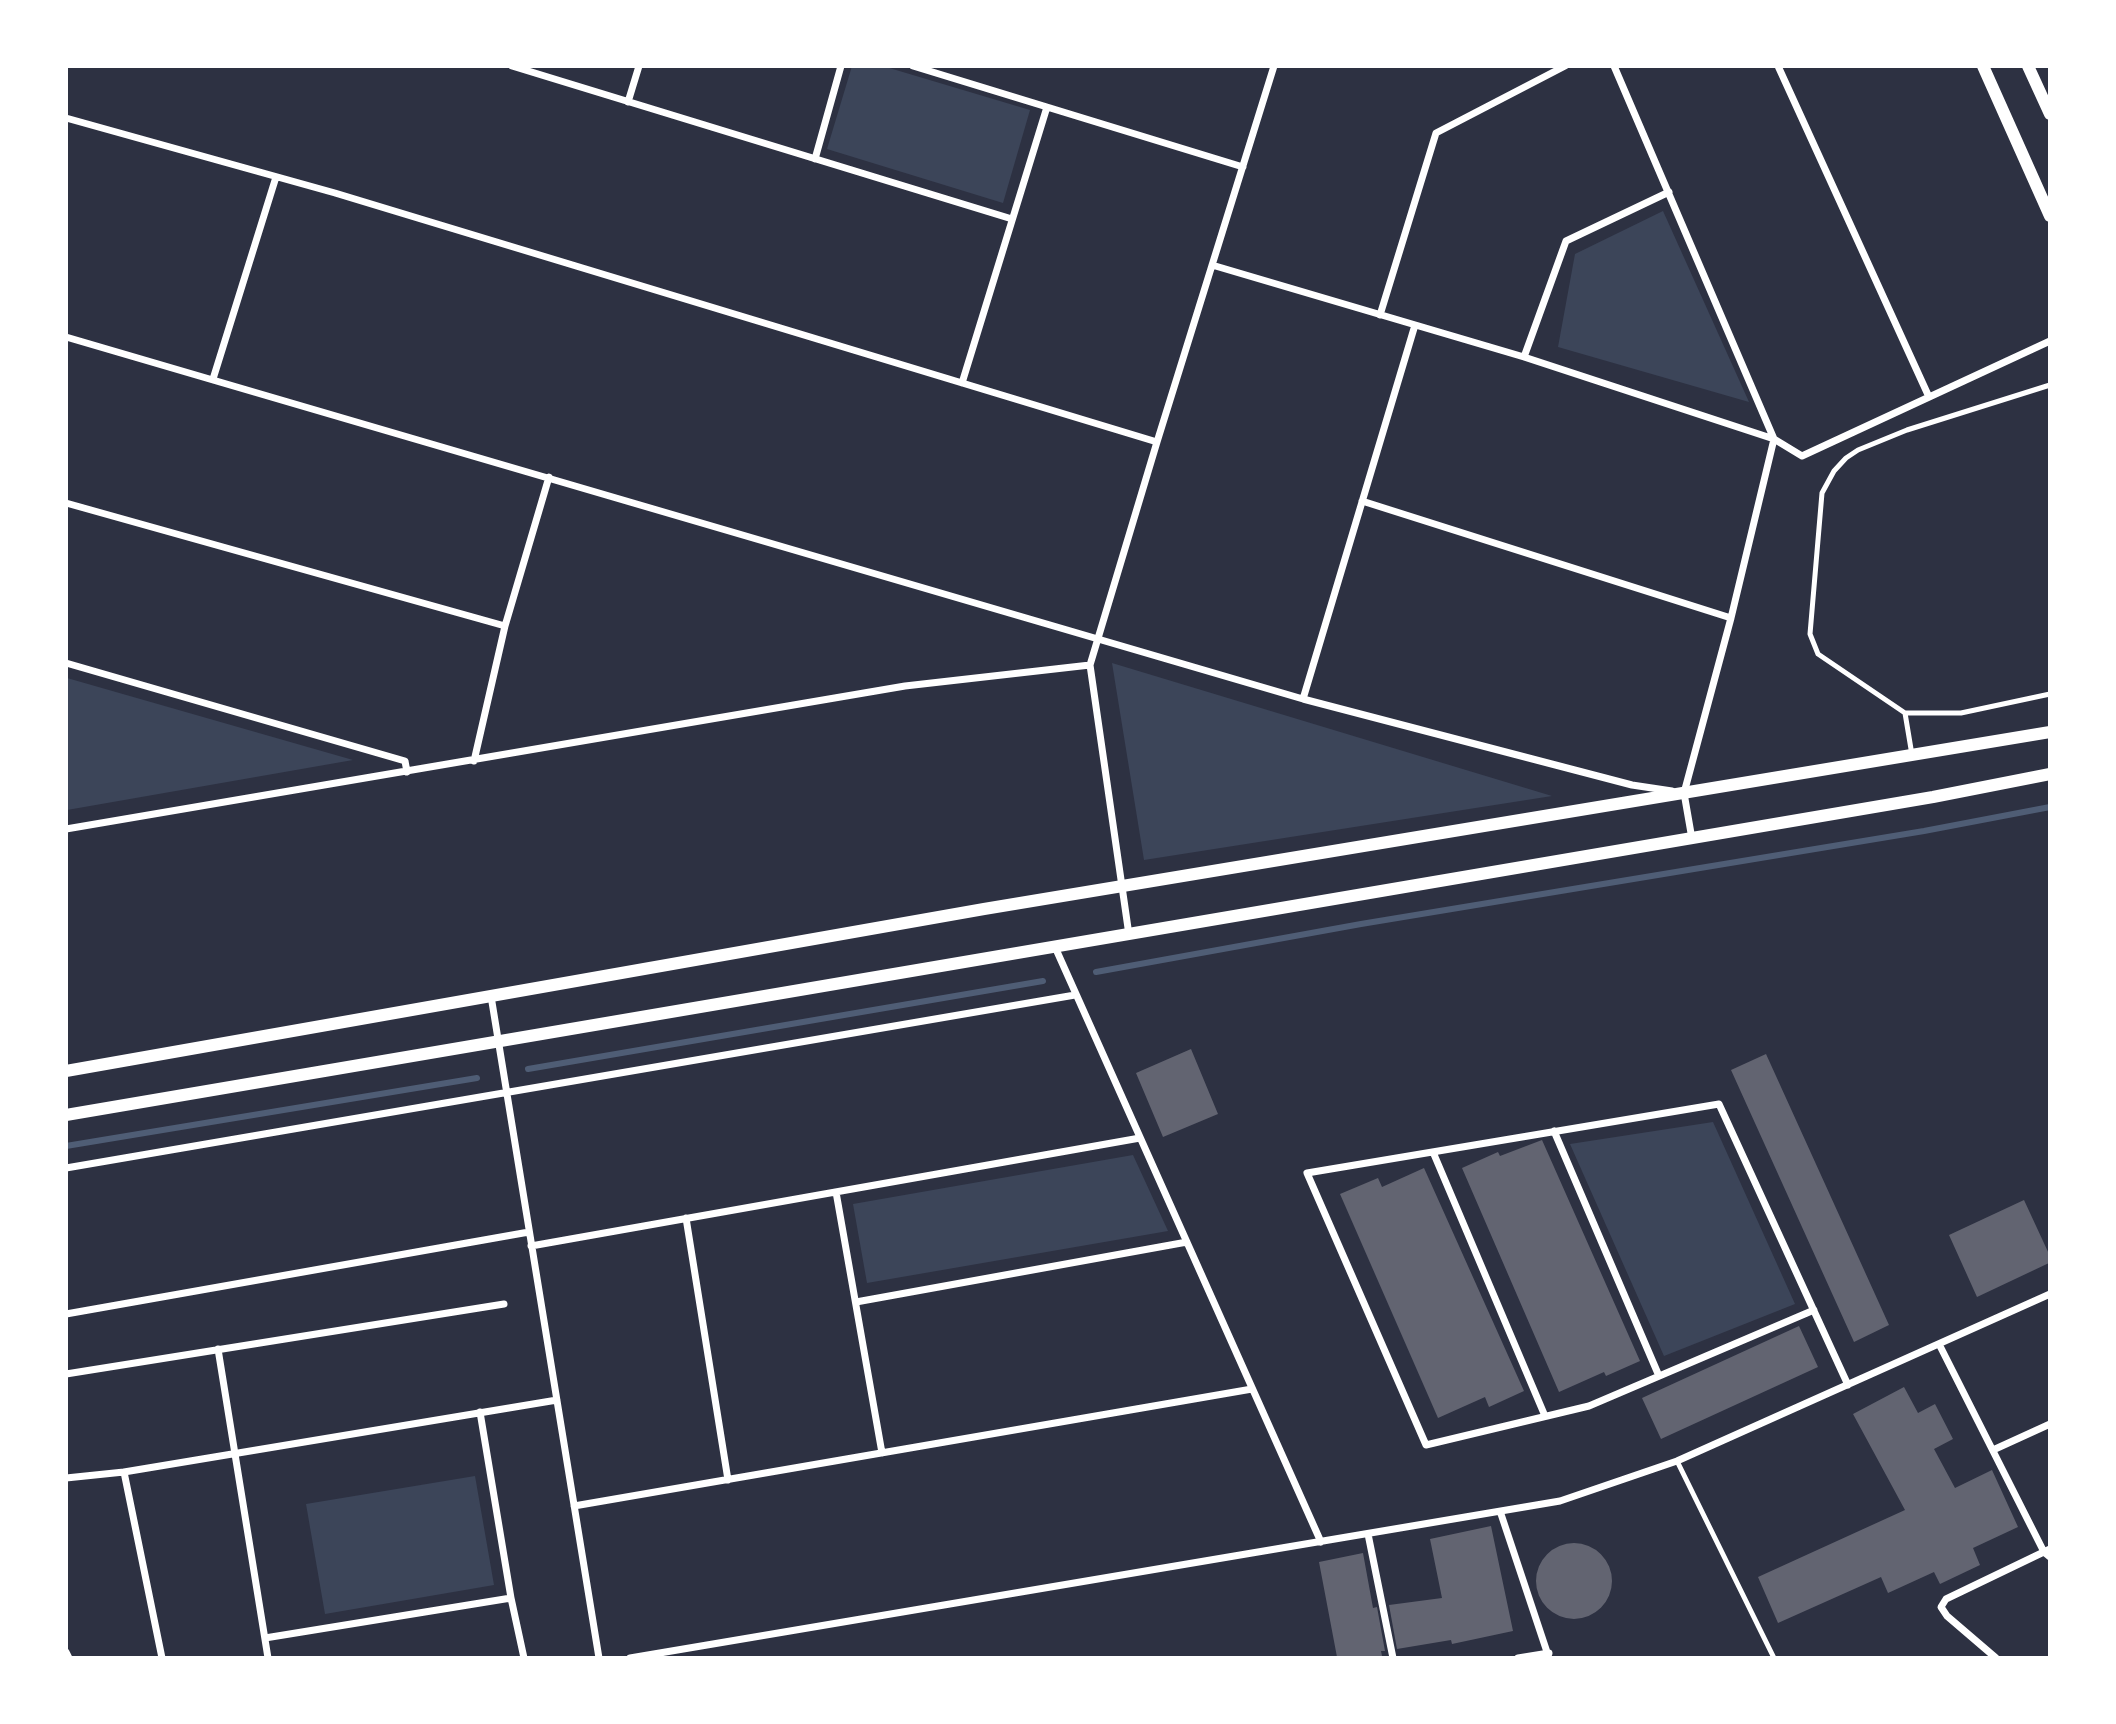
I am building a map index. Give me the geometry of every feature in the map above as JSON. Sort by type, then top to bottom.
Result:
[{"type":"street","points":[[512,66],[1012,219]]},
{"type":"street","points":[[628,102],[639,66]]},
{"type":"street","points":[[815,159],[841,66]]},
{"type":"street","points":[[913,66],[1243,167]]},
{"type":"street","points":[[1129,935],[1090,665],[1274,66]]},
{"type":"street","points":[[1380,315],[1436,133],[1565,66]]},
{"type":"street","points":[[1614,66],[1774,439],[1731,618],[1684,793],[1692,839]]},
{"type":"street","points":[[1778,66],[1928,397]]},
{"type":"street","points":[[1983,66],[2049,216]]},
{"type":"street","points":[[2028,66],[2049,114]]},
{"type":"street","points":[[962,383],[1048,107]]},
{"type":"street","points":[[66,118],[276,177],[1157,442]]},
{"type":"street","points":[[213,379],[276,177]]},
{"type":"street","points":[[1524,357],[1566,241],[1669,192]]},
{"type":"street","points":[[1212,265],[1524,357],[1774,439],[1802,456],[2049,341]]},
{"type":"street","points":[[1303,699],[1415,325]]},
{"type":"street","points":[[66,337],[1303,699],[1632,785],[1684,793]]},
{"type":"street","points":[[474,761],[505,626],[549,477]]},
{"type":"street","points":[[1362,501],[1731,618]]},
{"type":"street","points":[[66,503],[505,626]]},
{"type":"street","points":[[66,663],[405,761],[407,772]]},
{"type":"street","points":[[66,829],[905,686],[1090,665]]},
{"type":"street","points":[[66,1071],[1121,886],[2049,732]]},
{"type":"street","points":[[66,1115],[1692,839],[2049,774]]},
{"type":"street","points":[[1055,947],[1321,1542]]},
{"type":"street","points":[[66,1168],[1075,995]]},
{"type":"street","points":[[491,996],[599,1657]]},
{"type":"street","points":[[1814,1310],[1589,1406],[1426,1445],[1307,1173],[1719,1104],[1814,1310],[1848,1385]]},
{"type":"street","points":[[1554,1132],[1659,1376]]},
{"type":"street","points":[[531,1246],[1140,1138]]},
{"type":"street","points":[[1433,1152],[1545,1416]]},
{"type":"street","points":[[836,1192],[883,1453]]},
{"type":"street","points":[[686,1218],[728,1480]]},
{"type":"street","points":[[66,1314],[529,1232]]},
{"type":"street","points":[[856,1302],[1186,1242]]},
{"type":"street","points":[[630,1657],[1560,1501],[1677,1461],[2049,1294]]},
{"type":"street","points":[[66,1374],[504,1304]]},
{"type":"street","points":[[1939,1344],[2048,1553],[1946,1599],[1941,1607],[1947,1616],[1996,1657]]},
{"type":"street","points":[[218,1349],[268,1657]]},
{"type":"street","points":[[574,1506],[1252,1389]]},
{"type":"street","points":[[66,1478],[124,1472],[556,1399]]},
{"type":"street","points":[[480,1412],[511,1598],[524,1657]]},
{"type":"street","points":[[1993,1450],[2049,1424]]},
{"type":"street","points":[[124,1472],[162,1657]]},
{"type":"street","points":[[1500,1511],[1549,1655],[1518,1657]]},
{"type":"street","points":[[1368,1534],[1393,1657]]},
{"type":"street","points":[[265,1638],[511,1598]]},
{"type":"street","points":[[66,1652],[69,1657]]},
{"type":"lane","points":[[2049,384],[1907,430],[1858,450],[1834,471],[1822,493],[1810,634],[1818,654],[1905,713],[1961,713],[2049,694]]},
{"type":"lane","points":[[1905,713],[1912,756]]},
{"type":"lane","points":[[1677,1461],[1774,1657]]},
{"type":"shaded area","points":[[852,66],[886,67],[1030,110],[1003,203],[827,149]]},
{"type":"shaded area","points":[[1663,211],[1749,402],[1558,347],[1575,254]]},
{"type":"shaded area","points":[[1112,663],[1552,796],[1144,860]]},
{"type":"shaded area","points":[[67,678],[353,760],[67,810]]},
{"type":"shaded area","points":[[1713,1122],[1795,1304],[1664,1356],[1570,1144]]},
{"type":"shaded area","points":[[1133,1155],[1168,1231],[867,1283],[853,1204]]},
{"type":"shaded area","points":[[475,1476],[494,1585],[325,1614],[306,1504]]},
{"type":"building","points":[[1191,1049],[1218,1114],[1163,1137],[1136,1073]]},
{"type":"building","points":[[1766,1054],[1889,1325],[1854,1342],[1731,1070]]},
{"type":"building","points":[[1542,1140],[1640,1361],[1606,1376],[1604,1372],[1559,1392],[1462,1168],[1498,1152],[1500,1156]]},
{"type":"building","points":[[1424,1168],[1524,1391],[1489,1407],[1485,1397],[1438,1418],[1340,1194],[1378,1178],[1382,1187]]},
{"type":"building","points":[[2024,1200],[2049,1254],[2049,1263],[1977,1297],[1949,1235]]},
{"type":"building","points":[[1799,1326],[1818,1367],[1661,1439],[1642,1398]]},
{"type":"building","points":[[1904,1387],[1918,1413],[1935,1404],[1953,1439],[1934,1449],[1955,1488],[1992,1470],[2018,1527],[1973,1548],[1980,1565],[1940,1584],[1934,1572],[1888,1593],[1881,1577],[1778,1623],[1758,1577],[1905,1510],[1853,1414]]},
{"type":"building","points":[[1491,1526],[1513,1631],[1452,1644],[1451,1640],[1397,1649],[1389,1605],[1442,1598],[1430,1539]]},
{"type":"building","points":[[1574,1543],[1588,1546],[1601,1554],[1609,1567],[1612,1581],[1609,1595],[1601,1608],[1588,1616],[1574,1619],[1560,1616],[1547,1608],[1539,1595],[1536,1581],[1539,1567],[1547,1554],[1560,1546]]},
{"type":"building","points":[[1363,1553],[1373,1608],[1377,1607],[1385,1651],[1381,1651],[1382,1656],[1337,1657],[1319,1562]]},
{"type":"waterway","points":[[1096,972],[1361,924],[1924,831],[2050,807]]},
{"type":"waterway","points":[[528,1069],[1043,981]]},
{"type":"waterway","points":[[66,1146],[477,1078]]}]
